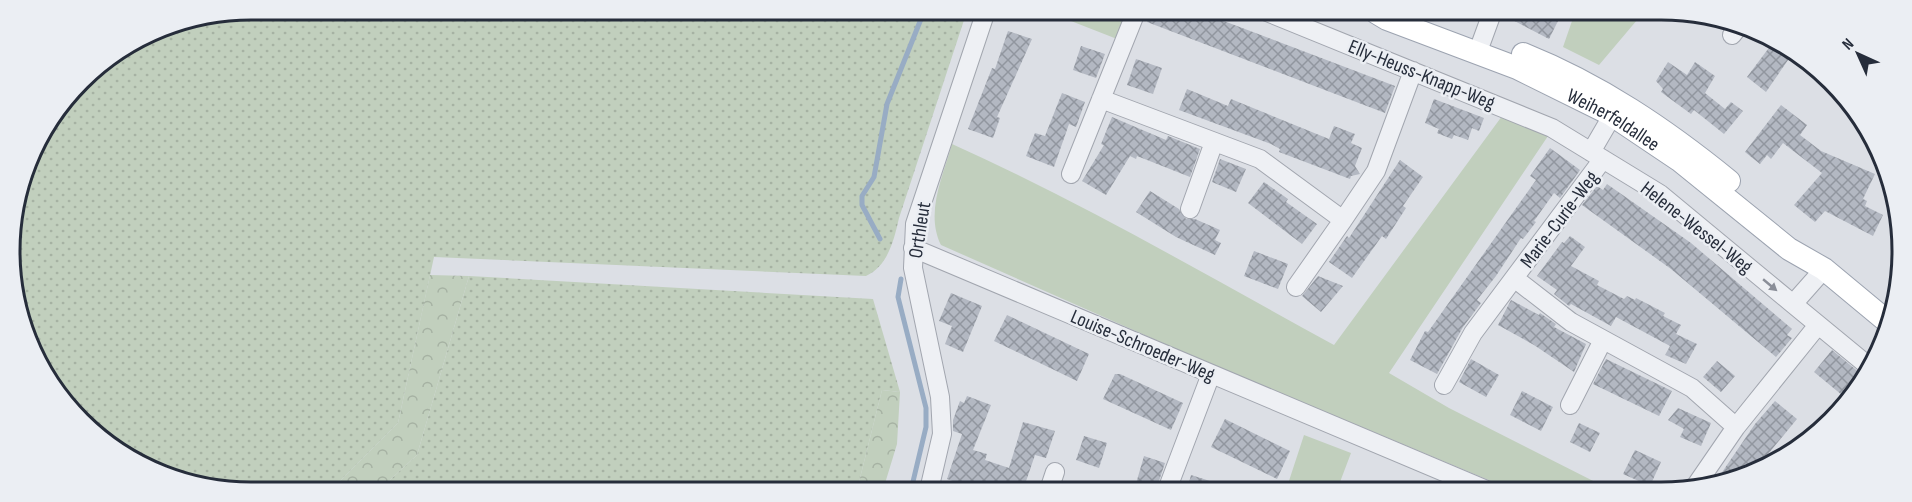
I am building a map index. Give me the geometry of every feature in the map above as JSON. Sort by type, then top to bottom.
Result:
[{"type":"main road","name":"Weiherfeldallee","points":[[1399,20],[1566,73],[1616,108],[1688,147],[1791,231],[1824,269],[1883,318]]},
{"type":"main road","name":"Weiherfeldallee","points":[[1427,20],[1480,46]]},
{"type":"street","name":"Orthleut","points":[[931,482],[942,434],[940,397],[913,268],[915,224],[983,20]]},
{"type":"street","points":[[1071,174],[1133,20]]},
{"type":"street","name":"Elly-Heuss-Knapp-Weg","points":[[1291,20],[1534,118]]},
{"type":"street","points":[[1480,46],[1489,20]]},
{"type":"street","points":[[1296,287],[1376,171],[1413,71]]},
{"type":"street","points":[[1101,99],[1260,159],[1343,220]]},
{"type":"street","name":"Marie-Curie-Weg","points":[[1444,385],[1473,333],[1514,278],[1597,155],[1616,108]]},
{"type":"street","name":"Helene-Wessel-Weg","points":[[1534,118],[1660,194],[1864,362]]},
{"type":"street","points":[[1191,208],[1214,142]]},
{"type":"street","name":"Louise-Schroeder-Weg","points":[[914,248],[1467,482]]},
{"type":"street","points":[[1793,304],[1824,269]]},
{"type":"street","name":"Marie-Curie-Weg","points":[[1514,278],[1571,322],[1692,388],[1736,427]]},
{"type":"street","points":[[1700,479],[1736,427],[1818,325]]},
{"type":"street","points":[[1570,405],[1603,340]]},
{"type":"street","points":[[1170,482],[1211,374]]},
{"type":"street","points":[[1052,482],[1055,472]]},
{"type":"green space","points":[[236,20],[964,20],[889,252],[874,272],[866,276],[434,257],[398,423],[339,482],[236,482],[191,475],[149,459],[110,435],[77,404],[43,353],[27,311],[21,281],[20,236],[27,191],[43,149],[67,110],[98,77],[122,59],[162,37],[191,27]]},
{"type":"green space","points":[[1068,20],[1124,20],[1117,39]]},
{"type":"green space","points":[[1637,20],[1599,65],[1563,47],[1572,21]]},
{"type":"green space","points":[[1505,112],[1548,136],[1389,373],[1449,408],[1595,482],[1493,482],[1208,363],[941,245],[937,233],[935,207],[952,144],[1097,215],[1334,345]]},
{"type":"green space","points":[[430,275],[469,276],[417,455],[388,482],[339,482],[398,423]]},
{"type":"green space","points":[[469,276],[873,299],[900,392],[882,390],[859,482],[388,482],[417,455]]},
{"type":"green space","points":[[882,390],[900,392],[897,444],[885,482],[859,482]]},
{"type":"green space","points":[[1304,435],[1351,453],[1340,482],[1289,482]]},
{"type":"building","points":[[1148,20],[1221,20],[1395,86],[1385,113],[1147,22]]},
{"type":"building","points":[[1513,20],[1558,20],[1549,39]]},
{"type":"building","points":[[1008,31],[1032,39],[997,117],[1000,118],[993,138],[968,129],[992,68],[995,69]]},
{"type":"building","points":[[1081,46],[1105,54],[1096,78],[1073,70]]},
{"type":"building","points":[[1770,47],[1789,58],[1766,92],[1747,77]]},
{"type":"building","points":[[1136,59],[1162,68],[1153,94],[1127,85]]},
{"type":"building","points":[[1668,62],[1687,75],[1695,62],[1715,76],[1705,93],[1725,109],[1731,102],[1743,111],[1724,134],[1694,110],[1691,114],[1661,92],[1663,89],[1656,81]]},
{"type":"building","points":[[1187,89],[1228,106],[1231,99],[1329,139],[1334,126],[1355,134],[1351,143],[1362,148],[1355,166],[1360,174],[1351,176],[1350,179],[1279,152],[1280,149],[1271,144],[1179,110]]},
{"type":"building","points":[[1062,93],[1085,102],[1076,127],[1069,124],[1054,167],[1026,156],[1035,133],[1045,136]]},
{"type":"building","points":[[1434,99],[1484,118],[1479,131],[1472,128],[1468,140],[1454,135],[1452,139],[1437,133],[1439,129],[1425,123]]},
{"type":"building","points":[[1781,105],[1807,125],[1800,135],[1821,151],[1875,174],[1863,199],[1867,201],[1865,206],[1883,215],[1873,236],[1825,211],[1815,222],[1794,205],[1822,173],[1783,143],[1771,159],[1767,155],[1760,164],[1745,152]]},
{"type":"building","points":[[1112,117],[1166,140],[1168,136],[1200,149],[1190,177],[1137,156],[1136,159],[1130,156],[1106,195],[1082,181],[1104,145],[1101,144]]},
{"type":"building","points":[[1550,148],[1580,170],[1560,198],[1554,193],[1534,221],[1536,222],[1523,239],[1521,238],[1477,300],[1481,303],[1463,327],[1437,374],[1410,360],[1425,331],[1428,332],[1536,180],[1530,176]]},
{"type":"building","points":[[1220,159],[1246,169],[1236,192],[1212,182]]},
{"type":"building","points":[[1400,160],[1423,177],[1403,206],[1406,208],[1386,239],[1382,236],[1352,278],[1329,262],[1347,236],[1349,238]]},
{"type":"building","points":[[1264,182],[1288,199],[1286,202],[1317,224],[1302,244],[1248,203]]},
{"type":"building","points":[[1607,184],[1691,243],[1792,329],[1787,335],[1792,338],[1776,357],[1671,269],[1582,205],[1597,186],[1603,190]]},
{"type":"building","points":[[1150,191],[1179,209],[1186,219],[1195,219],[1220,230],[1215,240],[1221,243],[1215,255],[1176,237],[1136,212]]},
{"type":"building","points":[[1570,236],[1585,247],[1571,266],[1599,281],[1597,285],[1624,299],[1627,296],[1635,300],[1636,298],[1665,313],[1663,316],[1681,325],[1676,334],[1697,344],[1686,364],[1665,355],[1670,346],[1616,317],[1611,326],[1571,304],[1569,306],[1554,294],[1557,290],[1537,276],[1562,242],[1564,243]]},
{"type":"building","points":[[1254,251],[1288,264],[1278,289],[1244,276]]},
{"type":"building","points":[[1318,276],[1343,286],[1321,312],[1302,296]]},
{"type":"building","points":[[951,293],[982,306],[963,352],[945,344],[952,326],[939,321]]},
{"type":"building","points":[[1511,300],[1539,315],[1540,313],[1556,324],[1554,327],[1586,344],[1574,372],[1534,345],[1498,325]]},
{"type":"building","points":[[1007,315],[1089,354],[1077,381],[994,341]]},
{"type":"building","points":[[1832,350],[1858,372],[1842,395],[1814,372]]},
{"type":"building","points":[[1471,359],[1499,375],[1486,397],[1459,382]]},
{"type":"building","points":[[1606,359],[1672,391],[1659,416],[1593,384]]},
{"type":"building","points":[[1717,361],[1735,376],[1721,392],[1703,377]]},
{"type":"building","points":[[1115,374],[1120,374],[1183,403],[1171,430],[1103,399]]},
{"type":"building","points":[[1522,391],[1553,407],[1541,431],[1510,415]]},
{"type":"building","points":[[967,396],[991,405],[973,450],[987,454],[985,460],[1009,468],[1023,422],[1055,431],[1046,458],[1035,455],[1026,482],[955,482],[947,479],[962,434],[953,431],[953,420],[960,401],[964,403]]},
{"type":"building","points":[[1775,401],[1797,419],[1765,458],[1720,475],[1755,424]]},
{"type":"building","points":[[1678,408],[1711,423],[1701,446],[1680,437],[1684,429],[1668,420]]},
{"type":"building","points":[[1225,419],[1290,451],[1277,479],[1211,447]]},
{"type":"building","points":[[1579,423],[1600,433],[1590,452],[1570,442]]},
{"type":"building","points":[[1084,436],[1107,443],[1099,468],[1076,460]]},
{"type":"building","points":[[1635,450],[1661,462],[1652,482],[1641,482],[1623,474]]},
{"type":"building","points":[[1144,456],[1165,463],[1159,482],[1136,482]]},
{"type":"building","points":[[1191,475],[1213,482],[1189,482]]},
{"type":"waterway","points":[[880,239],[862,205],[862,196],[874,177],[887,104],[921,20]]},
{"type":"waterway","points":[[901,279],[898,297],[926,408],[926,427],[913,482]]}]
